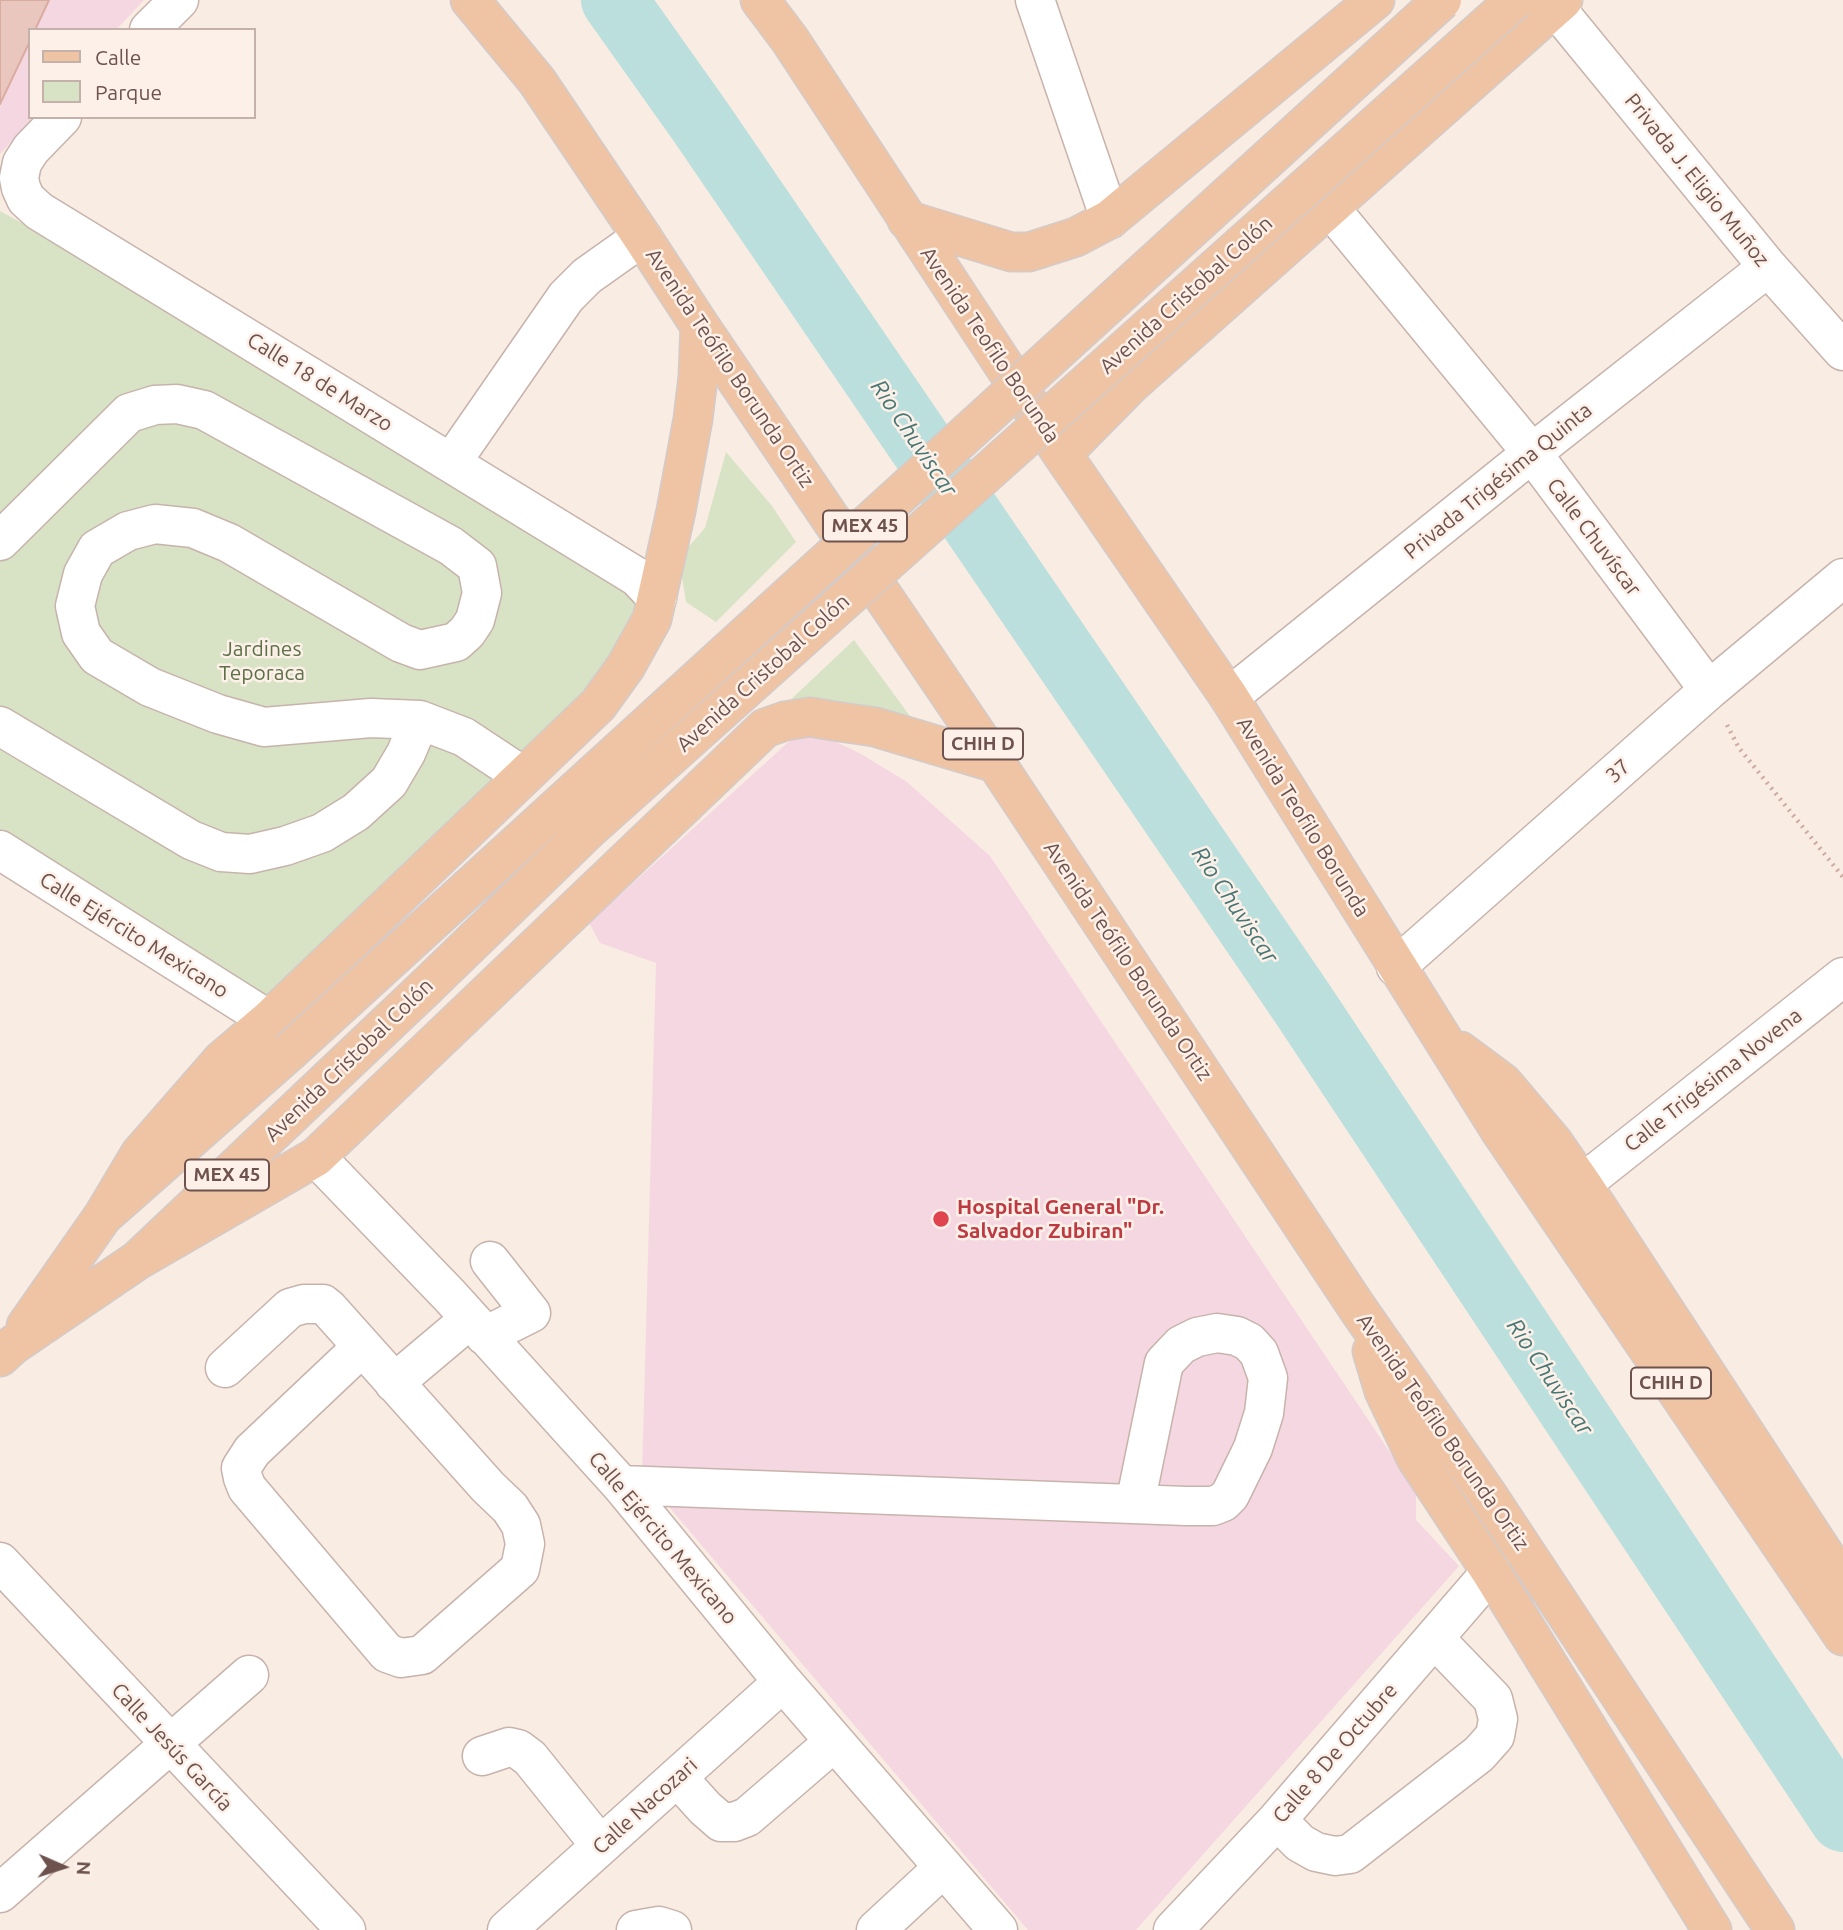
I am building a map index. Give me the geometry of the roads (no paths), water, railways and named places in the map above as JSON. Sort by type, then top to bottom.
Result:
[{"type":"main road","name":"Avenida Teófilo Borunda Ortiz","points":[[470,0],[537,81],[699,326],[996,763],[1358,1309],[1488,1494],[1775,1930]]},
{"type":"main road","name":"Avenida Teofilo Borunda","points":[[760,0],[790,40],[1062,454],[1228,697],[1499,1129],[1843,1636]]},
{"type":"main road","points":[[907,220],[1011,252],[1029,252],[1076,237],[1110,219],[1375,0]]},
{"type":"main road","name":"Avenida Cristobal Colón","points":[[7,1351],[103,1216],[289,1052],[1442,0]]},
{"type":"main road","name":"Avenida Cristobal Colón","points":[[7,1351],[138,1259],[588,830],[1515,0]]},
{"type":"main road","points":[[1062,454],[1130,384],[1559,4]]},
{"type":"main road","points":[[103,1216],[140,1154],[179,1106],[222,1060],[269,1020],[598,705],[626,666],[652,619],[657,598],[693,419],[698,377],[699,326]]},
{"type":"main road","points":[[138,1259],[316,1157],[765,728],[810,717],[834,720],[875,727],[996,763]]},
{"type":"main road","points":[[1444,1041],[1503,1083],[1553,1142],[1843,1583]]},
{"type":"main road","points":[[1358,1309],[1384,1391],[1416,1458],[1491,1572],[1712,1930]]},
{"type":"street","points":[[151,28],[179,0]]},
{"type":"street","points":[[1035,0],[1110,219]]},
{"type":"street","name":"Privada J. Eligio Muñoz","points":[[1559,4],[1768,267],[1843,351]]},
{"type":"street","name":"Calle 18 de Marzo","points":[[60,119],[31,149],[22,163],[19,178],[26,199],[39,211],[636,577],[657,598]]},
{"type":"street","name":"Calle Chuvíscar","points":[[1330,208],[1532,453],[1709,690]]},
{"type":"street","points":[[451,463],[566,297],[587,276],[642,237]]},
{"type":"street","name":"Privada Trigésima Quinta","points":[[1228,697],[1768,267]]},
{"type":"street","points":[[0,541],[129,413],[155,405],[177,404],[204,410],[451,546],[477,566],[482,593],[475,620],[456,642],[420,650],[401,643],[229,542],[193,528],[155,524],[128,531],[97,549],[83,574],[75,606],[81,633],[97,656],[150,687],[241,722],[264,727],[371,718],[420,720],[464,737],[523,775]]},
{"type":"street","name":"37","points":[[1396,967],[1709,690],[1843,578]]},
{"type":"street","points":[[0,726],[191,839],[221,852],[250,854],[285,846],[323,832],[356,812],[389,782],[406,753],[420,720]]},
{"type":"street","name":"Calle Ejército Mexicano","points":[[0,850],[269,1020]]},
{"type":"street","name":"Calle Trigésima Novena","points":[[1582,1184],[1843,977]]},
{"type":"street","name":"Calle Ejército Mexicano","points":[[316,1157],[468,1317],[621,1485],[783,1682],[998,1930]]},
{"type":"street","points":[[394,1383],[468,1317],[495,1249],[531,1313],[468,1317]]},
{"type":"street","points":[[225,1367],[290,1308],[304,1304],[323,1304],[510,1508],[521,1524],[525,1544],[520,1569],[422,1655],[401,1657],[387,1653],[247,1488],[241,1468],[252,1451],[362,1347]]},
{"type":"street","points":[[621,1485],[1135,1504],[1213,1506],[1230,1495],[1253,1448],[1264,1413],[1268,1378],[1259,1353],[1249,1342],[1237,1336],[1217,1333],[1198,1337],[1181,1345],[1164,1363],[1135,1504]]},
{"type":"street","name":"Calle Jesús García","points":[[0,1562],[346,1930]]},
{"type":"street","name":"Calle 8 De Octubre","points":[[1173,1930],[1277,1820],[1491,1572]]},
{"type":"street","points":[[1277,1820],[1300,1843],[1316,1852],[1335,1856],[1350,1854],[1479,1754],[1496,1736],[1498,1719],[1493,1699],[1434,1638]]},
{"type":"street","points":[[0,1893],[248,1675]]},
{"type":"street","name":"Calle Nacozari","points":[[507,1930],[783,1682]]},
{"type":"street","points":[[677,1777],[721,1822],[734,1822],[747,1816],[834,1742]]},
{"type":"street","points":[[482,1756],[509,1747],[518,1749],[530,1758],[600,1845]]},
{"type":"street","points":[[876,1930],[943,1868]]},
{"type":"street","points":[[636,1930],[659,1926],[672,1930]]},
{"type":"waterway","name":"Rio Chuviscar","points":[[614,0],[702,124],[1302,1003],[1843,1819]]},
{"type":"place","name":"Hospital General \"Dr. Salvador Zubiran\"","points":[[941,1219]]},
{"type":"park label","name":"Jardines Teporaca","points":[[262,661]]}]
